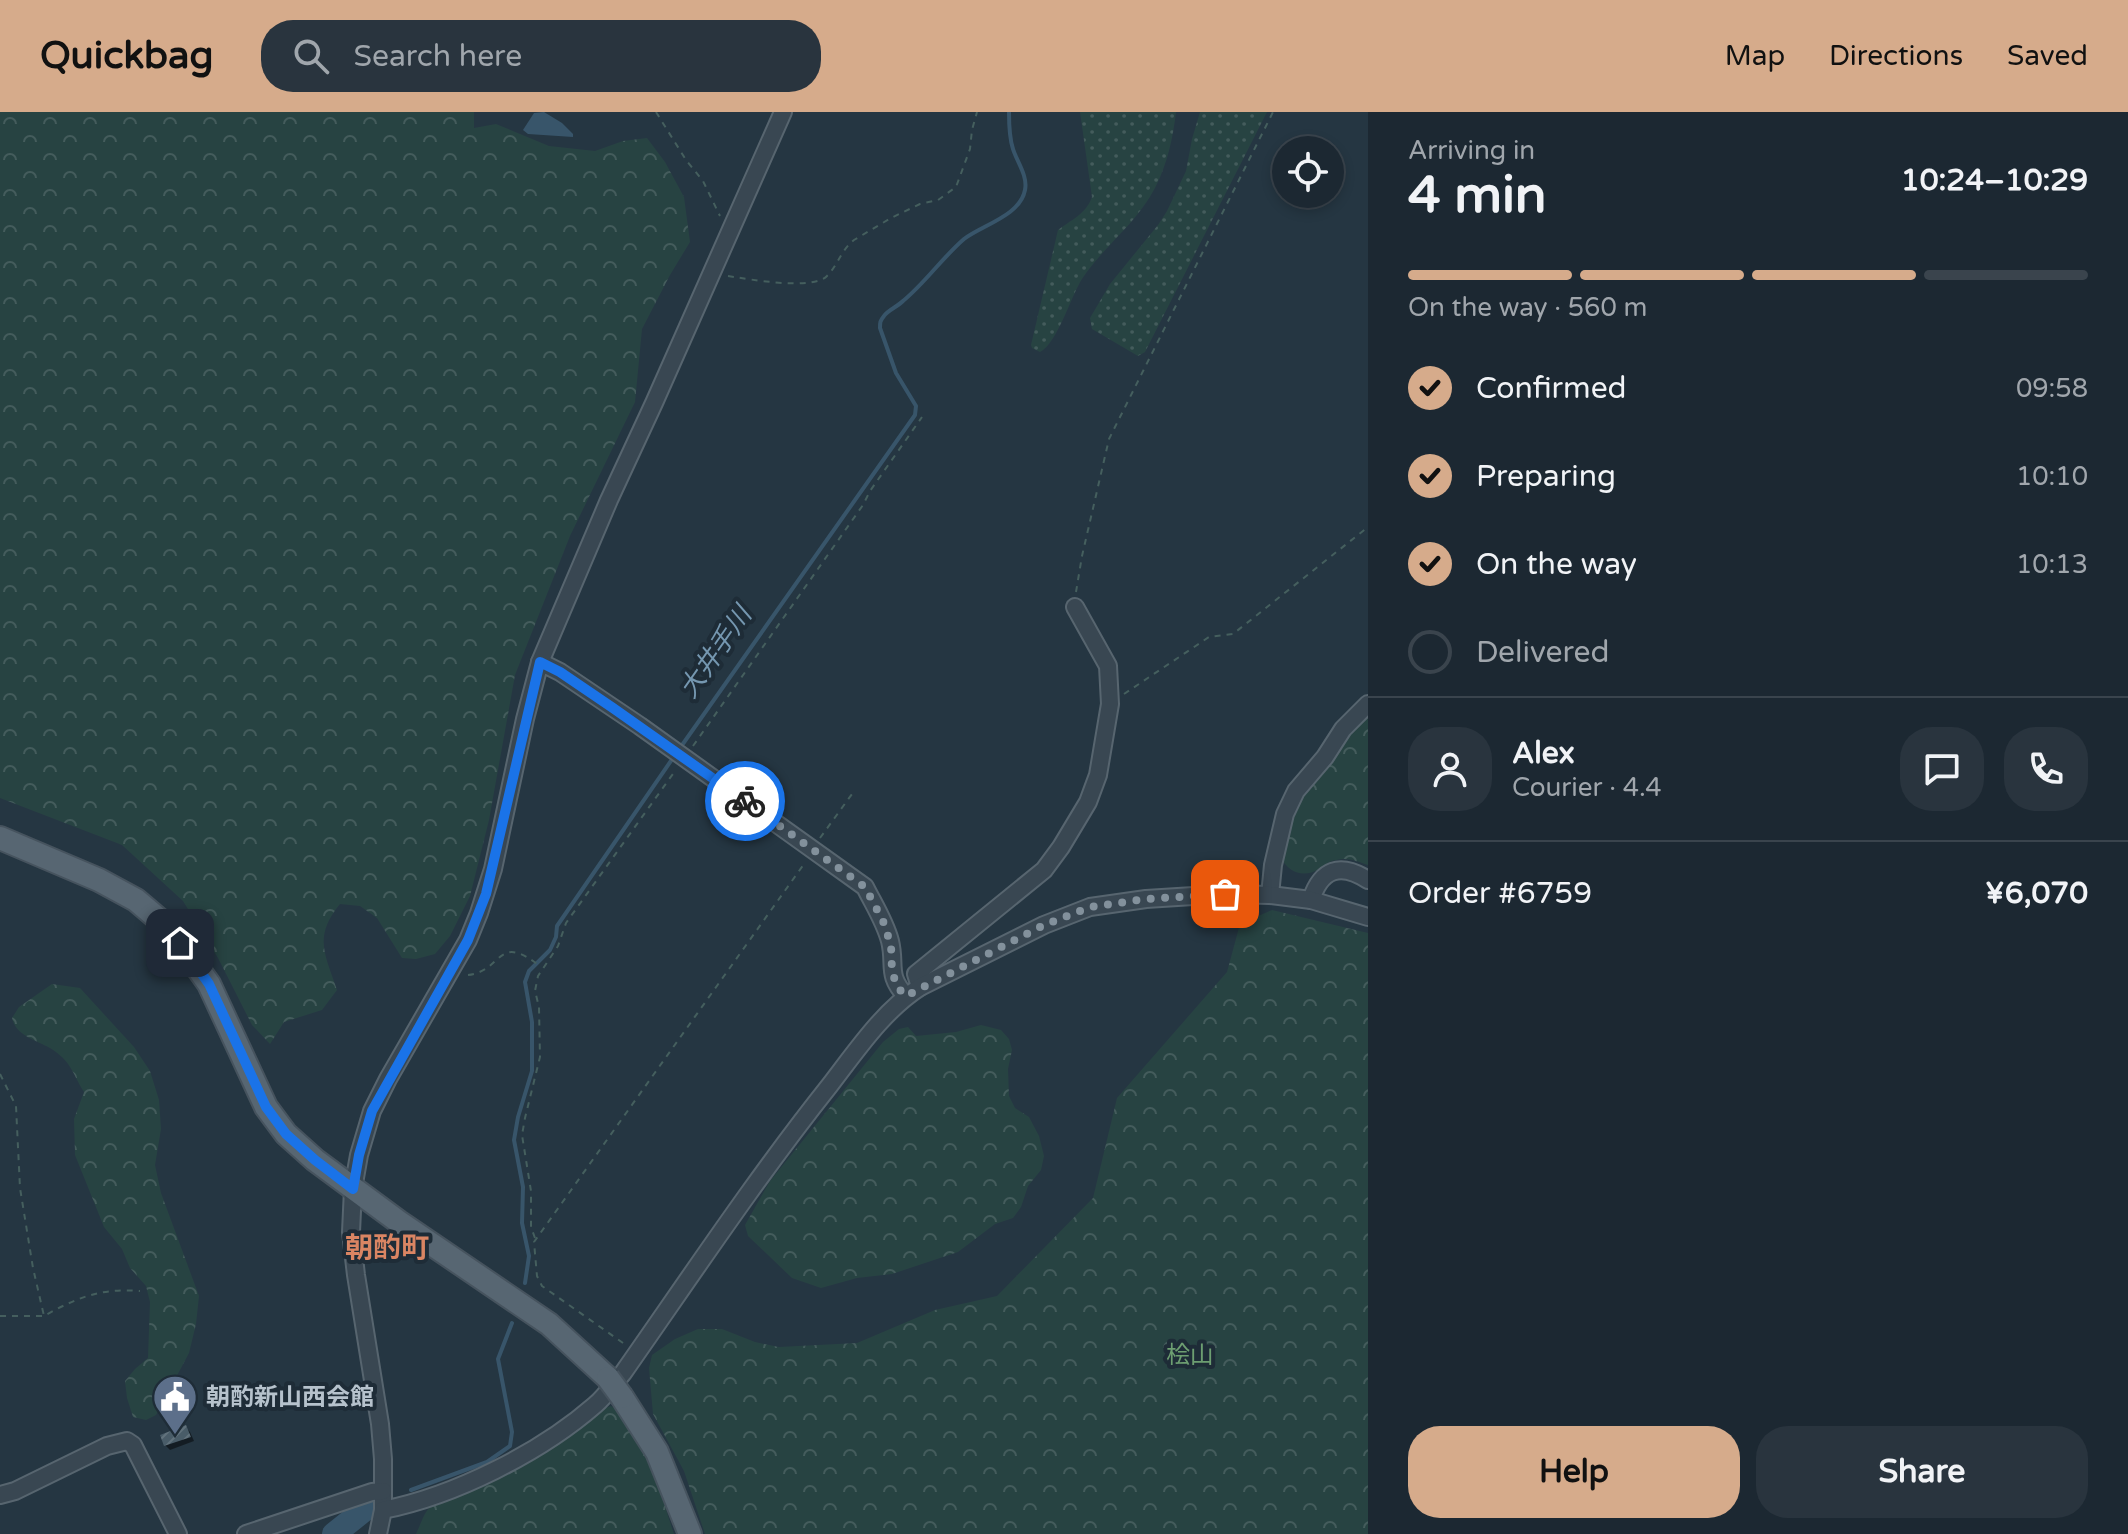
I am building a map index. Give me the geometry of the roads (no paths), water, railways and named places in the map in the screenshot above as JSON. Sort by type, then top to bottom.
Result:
[{"type":"main road","points":[[0,838],[136,900],[169,928],[209,984],[266,1107],[286,1134],[353,1189],[549,1324],[608,1378],[657,1452],[690,1534]]},
{"type":"street","points":[[378,1534],[383,1510],[380,1424],[351,1232],[353,1189],[359,1155],[372,1111],[468,940],[486,894],[540,662],[783,112]]},
{"type":"street","points":[[920,987],[916,974],[1044,870],[1088,802],[1098,775],[1110,704],[1108,666],[1075,607]]},
{"type":"street","points":[[540,662],[560,672],[815,846],[865,887],[883,921],[891,945],[892,971],[897,987],[906,996]]},
{"type":"street","points":[[1270,895],[1273,865],[1285,814],[1296,791],[1325,757],[1343,729],[1368,704]]},
{"type":"street","points":[[1311,900],[1316,884],[1337,869],[1355,872],[1368,880]]},
{"type":"street","points":[[383,1510],[407,1505],[483,1476],[538,1447],[596,1404],[623,1373],[781,1146],[876,1027],[906,996],[920,987],[1044,925],[1090,907],[1146,899],[1225,894],[1270,895],[1311,900],[1368,917]]},
{"type":"street","points":[[0,1495],[15,1491],[107,1446],[127,1441],[133,1445],[178,1534]]},
{"type":"street","points":[[246,1534],[383,1491]]},
{"type":"water","points":[[544,112],[562,123],[573,137],[528,134],[523,130],[534,113]]},
{"type":"waterway","name":"大井手川","points":[[680,748],[915,415],[916,406],[896,373],[880,322],[964,239],[1008,213],[1022,199],[1025,180],[1012,144],[1009,112]]},
{"type":"waterway","name":"大井手川","points":[[525,1283],[529,1256],[522,1223],[523,1187],[514,1140],[532,1071],[532,1022],[525,982],[529,971],[550,950],[557,926],[675,755]]},
{"type":"waterway","name":"大井手川","points":[[411,1490],[487,1462],[510,1446],[512,1432],[498,1359],[512,1323]]},
{"type":"waterway","name":"大井手川","points":[[334,1534],[369,1506]]},
{"type":"place","name":"朝酌新山西会館","points":[[175,1436]]},
{"type":"district","name":"朝酌町","points":[[387,1247]]},
{"type":"park label","name":"桧山","points":[[1190,1355]]}]
